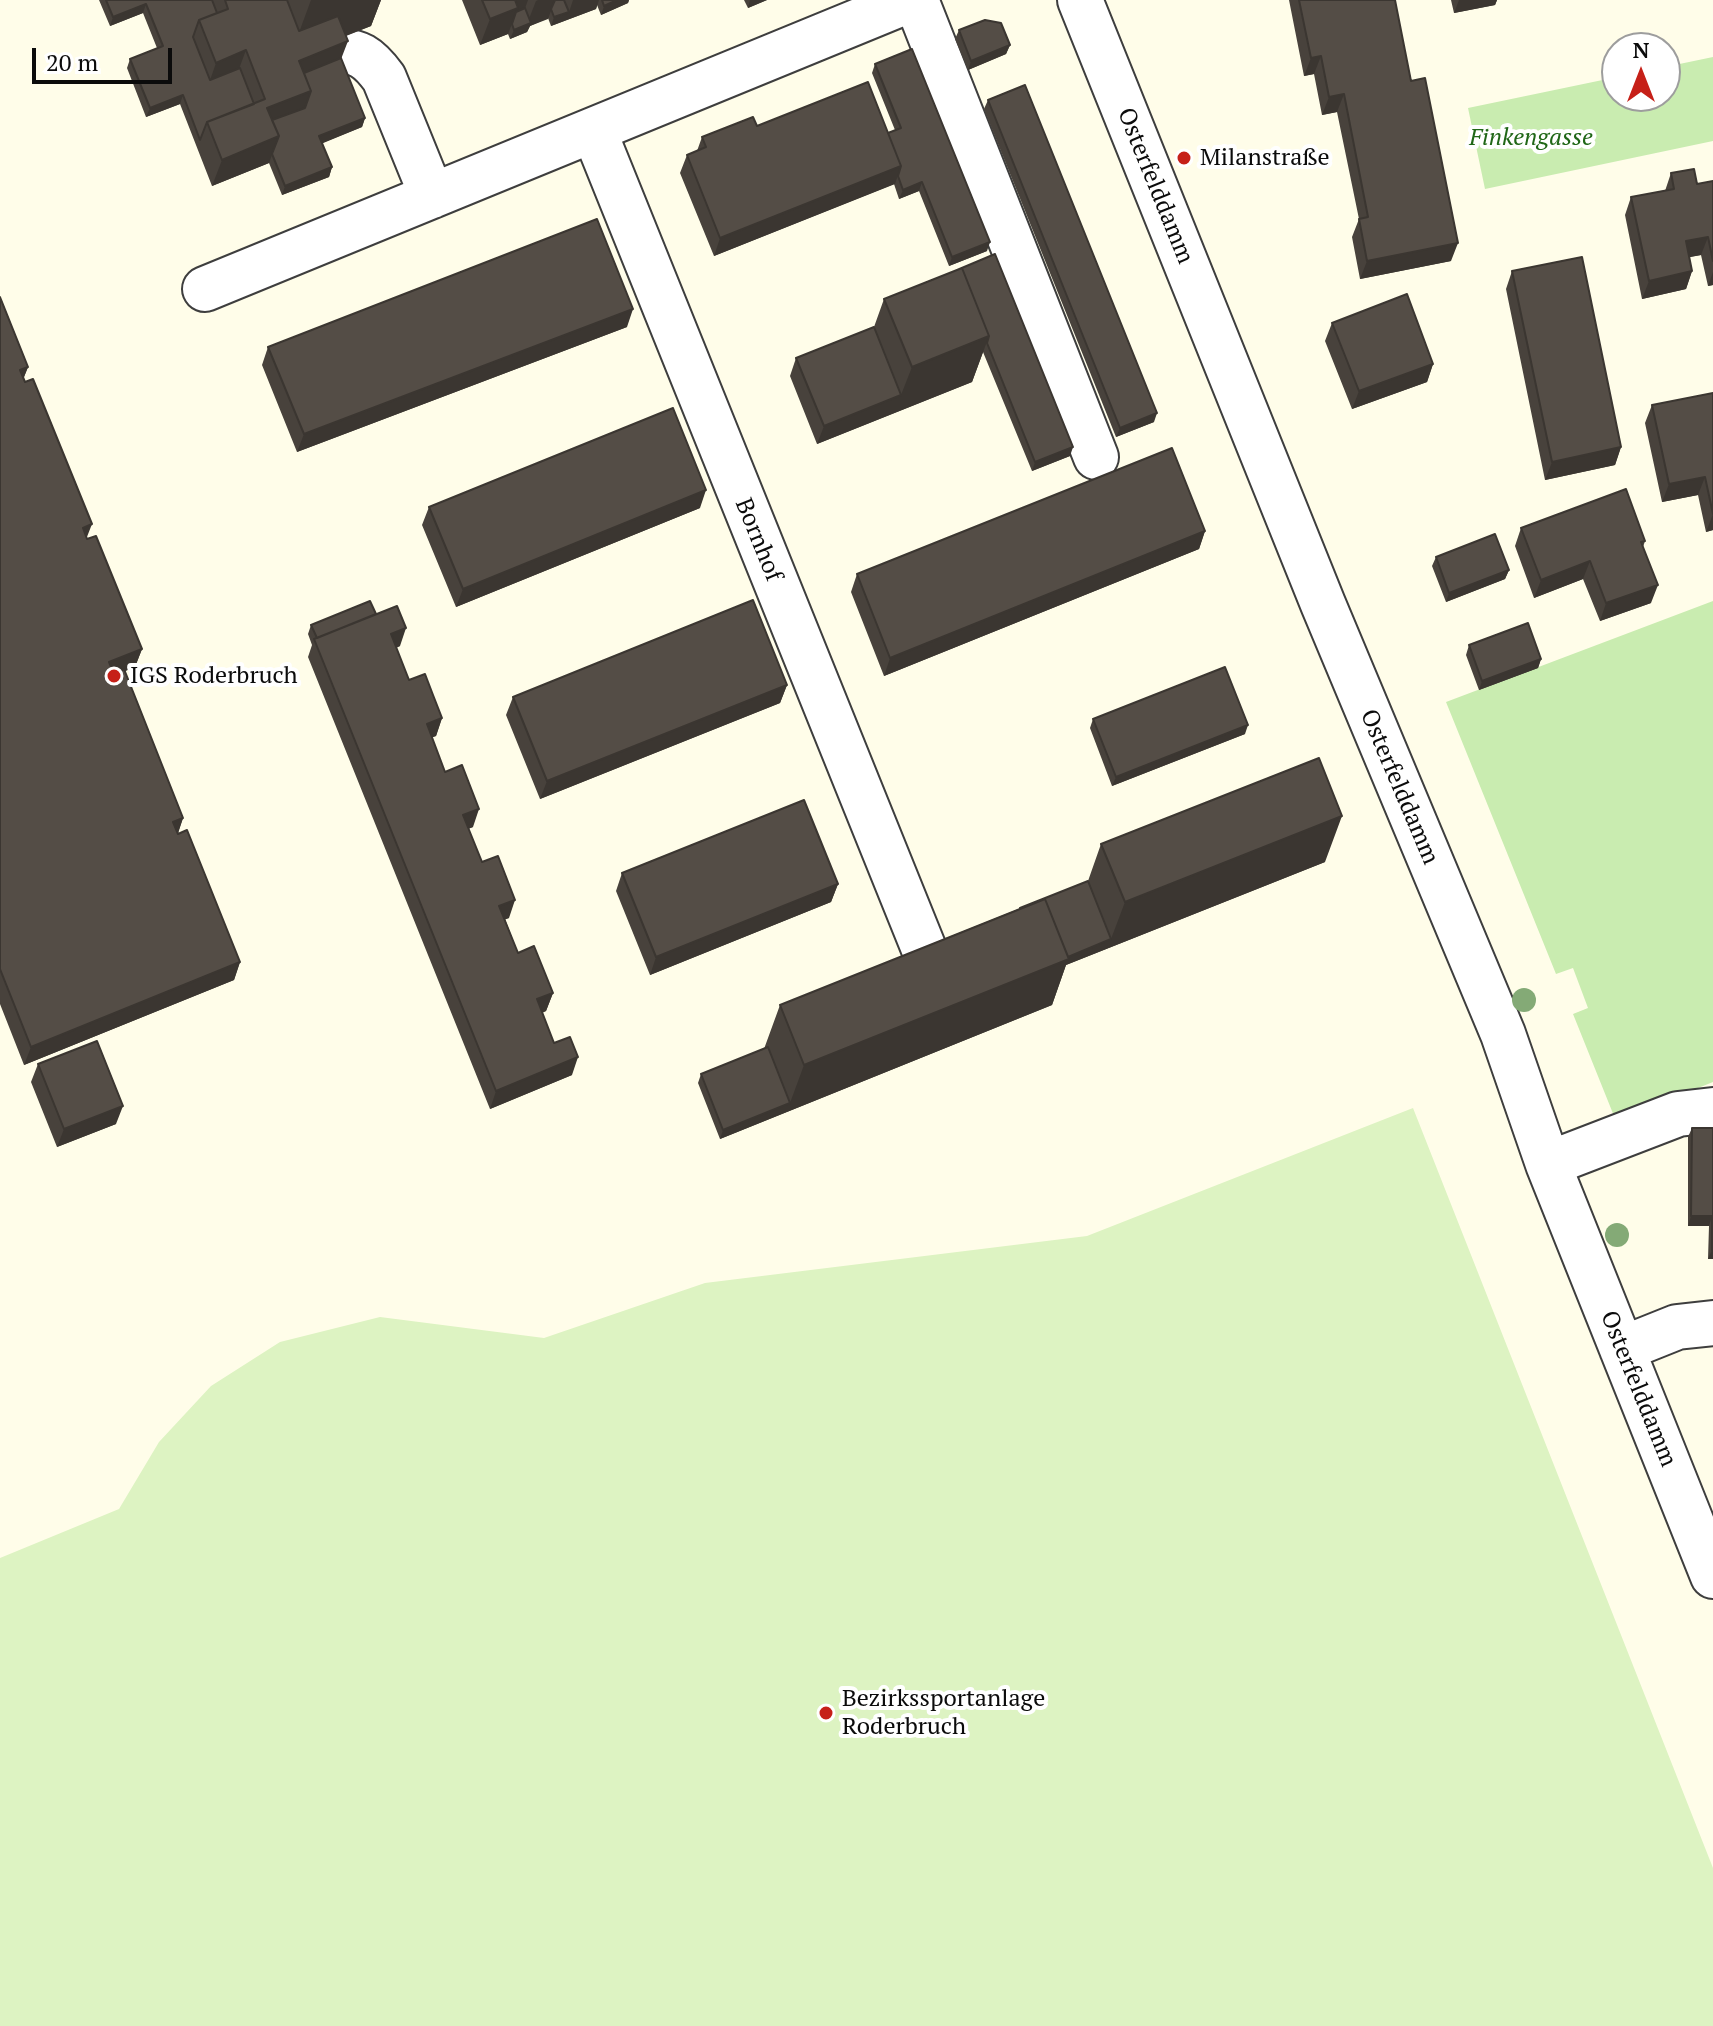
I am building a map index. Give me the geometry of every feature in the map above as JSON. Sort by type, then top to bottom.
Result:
[{"type":"street","points":[[205,289],[913,0],[1096,457]]},
{"type":"street","name":"Osterfelddamm","points":[[1080,0],[1329,618],[1503,1034],[1548,1164],[1713,1576]]},
{"type":"street","points":[[333,54],[355,52],[375,65],[384,78],[432,196]]},
{"type":"street","name":"Bornhof","points":[[594,131],[924,949]]},
{"type":"street","points":[[1548,1164],[1678,1114],[1713,1110]]},
{"type":"street","points":[[1622,1349],[1677,1327],[1713,1323]]},
{"type":"green space","name":"Finkengasse","points":[[1713,57],[1713,141],[1485,189],[1468,108],[1601,80],[1601,112],[1681,112],[1681,64]]},
{"type":"green space","points":[[1713,601],[1713,1082],[1616,1121],[1573,1014],[1588,1008],[1573,968],[1556,974],[1446,702]]},
{"type":"green space","name":"Bezirkssportanlage Roderbruch","points":[[1413,1108],[1713,1868],[1713,2026],[0,2026],[0,1558],[119,1509],[159,1442],[211,1386],[280,1342],[380,1317],[544,1338],[705,1283],[1087,1236]]},
{"type":"building","points":[[106,0],[212,0],[217,13],[199,20],[193,37],[210,80],[240,68],[254,104],[207,122],[200,140],[183,95],[150,108],[130,59],[163,46],[146,4],[113,17]]},
{"type":"building","points":[[225,0],[287,0],[299,31],[338,16],[348,41],[299,61],[311,91],[267,108],[279,136],[222,160],[207,122],[265,99],[246,50],[216,63],[199,20],[228,9]]},
{"type":"building","points":[[482,0],[515,0],[518,8],[490,19]]},
{"type":"building","points":[[555,0],[564,0],[569,12],[554,17],[551,9]]},
{"type":"building","points":[[602,0],[617,0],[604,6]]},
{"type":"building","points":[[1299,0],[1395,0],[1411,81],[1425,78],[1458,243],[1367,261],[1359,219],[1368,217],[1344,94],[1329,97],[1321,56],[1311,58]]},
{"type":"building","points":[[525,8],[531,23],[514,30],[512,24],[516,12]]},
{"type":"building","points":[[985,20],[1001,23],[1010,45],[971,61],[959,30]]},
{"type":"building","points":[[912,49],[990,242],[952,257],[922,182],[903,190],[898,176],[901,166],[888,133],[901,128],[875,64]]},
{"type":"building","points":[[341,58],[365,118],[319,136],[332,167],[285,186],[272,154],[279,136],[272,120],[305,108],[311,91],[304,73]]},
{"type":"building","points":[[868,82],[901,166],[720,238],[687,155],[706,147],[702,137],[753,117],[757,126]]},
{"type":"building","points":[[1025,85],[1157,413],[1120,428],[988,100]]},
{"type":"building","points":[[1694,169],[1697,184],[1713,181],[1713,261],[1708,237],[1686,241],[1692,271],[1649,281],[1631,197],[1674,189],[1671,173]]},
{"type":"building","points":[[597,219],[633,309],[304,434],[268,347]]},
{"type":"building","points":[[995,254],[1073,447],[1035,462],[987,343],[989,336],[962,268],[957,270]]},
{"type":"building","points":[[1582,257],[1621,447],[1552,462],[1512,271]]},
{"type":"building","points":[[962,268],[989,336],[912,367],[884,299]]},
{"type":"building","points":[[1407,294],[1433,364],[1359,391],[1332,323]]},
{"type":"building","points":[[0,297],[28,367],[20,370],[25,382],[33,379],[92,524],[83,528],[87,539],[96,536],[142,649],[109,662],[114,674],[124,669],[183,818],[173,822],[178,834],[187,830],[240,962],[31,1047],[0,969]]},
{"type":"building","points":[[874,327],[901,395],[824,426],[796,358]]},
{"type":"building","points":[[1713,393],[1713,514],[1705,477],[1669,484],[1652,405]]},
{"type":"building","points":[[673,408],[706,490],[463,589],[429,507]]},
{"type":"building","points":[[1172,448],[1205,531],[890,658],[857,574]]},
{"type":"building","points":[[1626,489],[1645,541],[1641,542],[1658,585],[1606,603],[1590,561],[1541,580],[1521,528]]},
{"type":"building","points":[[1495,534],[1509,570],[1449,593],[1436,557]]},
{"type":"building","points":[[753,600],[787,685],[547,781],[513,697]]},
{"type":"building","points":[[370,601],[376,614],[317,638],[311,625]]},
{"type":"building","points":[[397,606],[406,628],[391,634],[409,680],[425,674],[442,718],[427,724],[445,772],[462,765],[479,809],[463,815],[482,862],[498,856],[515,900],[499,906],[518,953],[534,946],[553,993],[537,999],[554,1043],[570,1037],[578,1057],[496,1091],[314,639]]},
{"type":"building","points":[[1528,623],[1541,659],[1482,681],[1469,645]]},
{"type":"building","points":[[1225,667],[1248,725],[1116,777],[1093,719]]},
{"type":"building","points":[[1319,758],[1342,816],[1125,902],[1101,844]]},
{"type":"building","points":[[804,800],[838,884],[656,957],[622,873]]},
{"type":"building","points":[[1088,881],[1111,939],[1068,957],[1045,899],[1020,908]]},
{"type":"building","points":[[1045,899],[1069,959],[804,1065],[780,1005]]},
{"type":"building","points":[[97,1041],[123,1106],[64,1129],[38,1064]]},
{"type":"building","points":[[768,1047],[790,1103],[723,1130],[701,1074]]},
{"type":"building","points":[[1692,1128],[1713,1128],[1713,1250],[1712,1216],[1691,1216]]},
{"type":"place","name":"Milanstraße","points":[[1184,158]]},
{"type":"place","name":"IGS Roderbruch","points":[[114,676]]},
{"type":"place","name":"Bezirkssportanlage Roderbruch","points":[[826,1713]]}]
